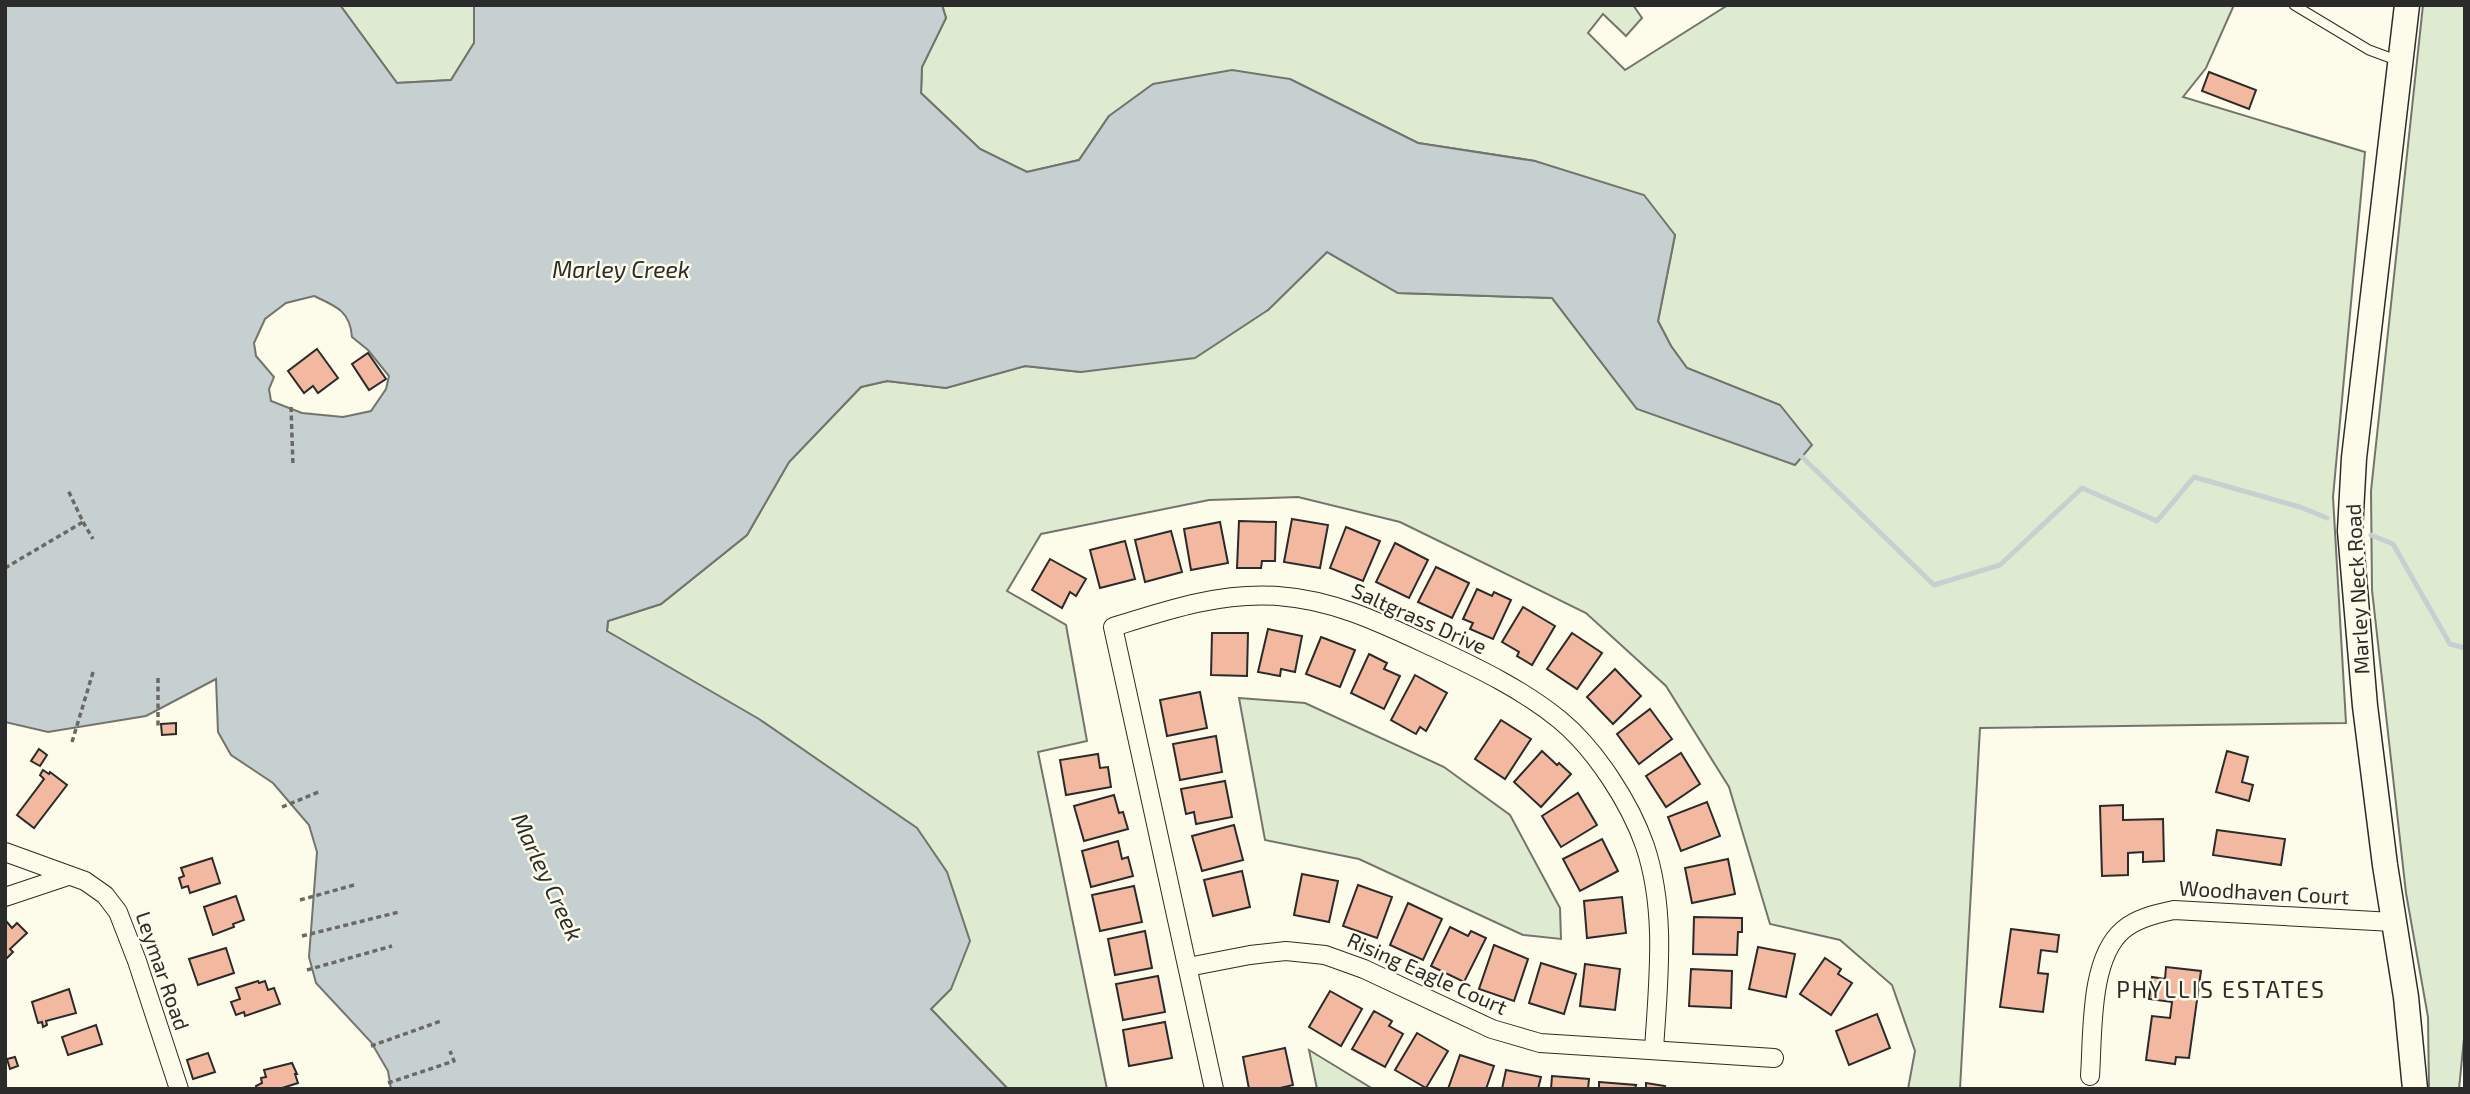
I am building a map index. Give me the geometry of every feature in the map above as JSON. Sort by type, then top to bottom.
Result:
[{"type":"street","name":"Marley Neck Road","points":[[2407,5],[2354,458],[2350,531],[2365,706],[2393,922],[2406,997],[2415,1089]]},
{"type":"street","name":"Saltgrass Drive","points":[[1214,1089],[1113,627],[1185,605],[1228,597],[1277,596],[1323,602],[1369,617],[1521,692],[1561,721],[1596,759],[1623,799],[1639,834],[1657,893],[1660,943],[1654,1051]]},
{"type":"street","name":"Leymar Road","points":[[5,852],[85,881],[105,895],[118,912],[179,1089]]},
{"type":"street","points":[[5,897],[68,876]]},
{"type":"street","name":"Woodhaven Court","points":[[2090,1076],[2098,975],[2105,951],[2123,930],[2148,915],[2174,910],[2393,922]]},
{"type":"street","name":"Rising Eagle Court","points":[[1188,967],[1286,951],[1325,955],[1364,969],[1492,1029],[1540,1042],[1774,1058]]},
{"type":"lane","points":[[2294,5],[2369,50],[2401,62]]},
{"type":"path","points":[[291,407],[293,466]]},
{"type":"path","points":[[68,490],[93,539]]},
{"type":"path","points":[[5,568],[83,522]]},
{"type":"path","points":[[72,742],[94,669]]},
{"type":"path","points":[[158,678],[158,726]]},
{"type":"path","points":[[282,807],[321,792]]},
{"type":"path","points":[[300,900],[354,885]]},
{"type":"path","points":[[302,936],[399,912]]},
{"type":"path","points":[[307,970],[392,946]]},
{"type":"path","points":[[371,1046],[441,1021]]},
{"type":"path","points":[[388,1083],[454,1061],[450,1051]]},
{"type":"green space","points":[[340,5],[474,5],[474,43],[451,80],[397,83]]},
{"type":"green space","points":[[942,5],[1633,5],[1642,18],[1626,36],[1603,14],[1588,33],[1625,70],[1728,5],[2234,5],[2206,68],[2183,97],[2365,152],[2333,497],[2346,723],[1980,728],[1960,1089],[1908,1089],[1915,1051],[1892,985],[1840,940],[1770,924],[1729,787],[1666,686],[1586,613],[1400,522],[1298,497],[1209,500],[1041,534],[1007,591],[1066,625],[1087,741],[1038,752],[1107,1089],[1008,1089],[931,1009],[951,989],[607,631],[608,621],[661,604],[747,535],[789,462],[861,387],[887,381],[946,388],[1025,366],[1081,372],[1268,310],[1327,252],[1398,293],[1552,298],[1637,409],[1780,405],[1687,368],[1671,346],[1658,321],[1675,235],[1535,161],[1418,143],[1290,79],[1109,116],[1079,160],[1027,172],[980,149],[921,93],[922,67],[946,18]]},
{"type":"green space","points":[[2423,5],[2465,5],[2465,1028],[2459,1089],[2429,1089],[2428,1017],[2406,893],[2372,590],[2371,491]]},
{"type":"green space","points":[[1239,698],[1305,703],[1444,767],[1510,815],[1560,908],[1561,939],[1523,935],[1359,859],[1265,840]]},
{"type":"green space","points":[[1309,1050],[1373,1089],[1317,1089]]},
{"type":"water","name":"Marley Creek","points":[[5,5],[340,5],[397,83],[451,80],[474,43],[474,5],[942,5],[946,18],[922,67],[921,93],[980,149],[1027,172],[1079,160],[1109,116],[1153,84],[1232,70],[1290,79],[1418,143],[1535,161],[1644,195],[1675,235],[1658,321],[1671,346],[1687,368],[1780,405],[1812,445],[1795,465],[1637,409],[1552,298],[1398,293],[1327,252],[1268,310],[1195,358],[1081,372],[1025,366],[946,388],[887,381],[861,387],[789,462],[747,535],[661,604],[608,621],[607,631],[759,719],[917,828],[947,872],[970,941],[951,989],[931,1009],[1008,1089],[391,1089],[388,1071],[371,1042],[316,983],[309,957],[317,852],[309,825],[273,783],[231,755],[218,732],[216,679],[146,716],[48,732],[5,722]],"holes":[[[314,296],[345,315],[352,337],[368,350],[389,376],[386,389],[371,411],[343,417],[302,413],[271,401],[269,389],[274,377],[256,356],[254,343],[265,319],[286,303]]]},
{"type":"building","points":[[2209,72],[2256,90],[2249,109],[2202,91]]},
{"type":"building","points":[[317,349],[338,378],[318,393],[313,386],[304,393],[288,371]]},
{"type":"building","points":[[368,353],[386,379],[369,390],[352,364]]},
{"type":"building","points":[[1292,519],[1328,525],[1320,568],[1284,562]]},
{"type":"building","points":[[1239,521],[1276,522],[1275,561],[1262,561],[1261,568],[1237,568]]},
{"type":"building","points":[[1220,522],[1228,563],[1191,570],[1184,529]]},
{"type":"building","points":[[1346,527],[1380,541],[1363,581],[1330,568]]},
{"type":"building","points":[[1171,531],[1182,572],[1145,582],[1135,540]]},
{"type":"building","points":[[1125,541],[1135,579],[1100,588],[1090,550]]},
{"type":"building","points":[[1395,543],[1428,560],[1409,598],[1376,582]]},
{"type":"building","points":[[1050,559],[1086,579],[1076,596],[1070,592],[1062,608],[1032,590]]},
{"type":"building","points":[[1436,567],[1469,583],[1452,618],[1418,602]]},
{"type":"building","points":[[1477,589],[1492,596],[1494,592],[1511,600],[1493,639],[1470,629],[1473,623],[1463,619]]},
{"type":"building","points":[[1523,607],[1555,626],[1532,665],[1517,656],[1519,652],[1502,642]]},
{"type":"building","points":[[1268,629],[1302,636],[1295,672],[1281,669],[1280,676],[1258,672]]},
{"type":"building","points":[[1212,633],[1248,633],[1247,676],[1211,675]]},
{"type":"building","points":[[1572,633],[1602,653],[1577,689],[1547,669]]},
{"type":"building","points":[[1321,637],[1355,650],[1340,687],[1306,674]]},
{"type":"building","points":[[1369,654],[1387,663],[1384,669],[1400,676],[1384,709],[1351,693]]},
{"type":"building","points":[[1615,669],[1641,696],[1613,724],[1587,697]]},
{"type":"building","points":[[1415,675],[1447,693],[1426,731],[1420,727],[1416,734],[1391,720]]},
{"type":"building","points":[[1200,692],[1207,728],[1167,736],[1160,700]]},
{"type":"building","points":[[1650,709],[1672,739],[1639,764],[1617,734]]},
{"type":"building","points":[[1501,720],[1531,739],[1505,779],[1475,759]]},
{"type":"building","points":[[176,723],[176,734],[162,735],[161,724]]},
{"type":"building","points":[[1216,736],[1222,772],[1180,780],[1173,744]]},
{"type":"building","points":[[39,749],[47,755],[40,766],[31,761]]},
{"type":"building","points":[[1542,751],[1571,774],[1541,807],[1514,782]]},
{"type":"building","points":[[2227,751],[2248,757],[2242,782],[2253,785],[2249,801],[2216,792]]},
{"type":"building","points":[[1681,753],[1700,784],[1666,807],[1646,776]]},
{"type":"building","points":[[1098,754],[1100,768],[1108,767],[1111,787],[1066,795],[1060,760]]},
{"type":"building","points":[[43,770],[67,785],[34,828],[17,815],[44,779],[40,775]]},
{"type":"building","points":[[1225,781],[1232,817],[1196,824],[1194,812],[1186,814],[1181,789]]},
{"type":"building","points":[[1578,793],[1597,825],[1561,847],[1542,816]]},
{"type":"building","points":[[1114,795],[1119,813],[1123,812],[1128,829],[1084,841],[1074,806]]},
{"type":"building","points":[[1707,802],[1720,836],[1681,851],[1668,817]]},
{"type":"building","points":[[2123,805],[2123,820],[2163,819],[2164,861],[2143,862],[2143,852],[2128,853],[2128,875],[2102,876],[2100,806]]},
{"type":"building","points":[[1234,825],[1243,860],[1202,871],[1192,836]]},
{"type":"building","points":[[2217,830],[2285,839],[2281,865],[2213,855]]},
{"type":"building","points":[[1602,839],[1618,871],[1580,891],[1563,859]]},
{"type":"building","points":[[1118,841],[1122,859],[1128,857],[1133,876],[1091,887],[1082,851]]},
{"type":"building","points":[[212,858],[220,883],[190,893],[188,886],[182,888],[179,878],[184,876],[181,868]]},
{"type":"building","points":[[1728,859],[1735,894],[1692,903],[1685,868]]},
{"type":"building","points":[[1242,871],[1250,907],[1213,916],[1204,880]]},
{"type":"building","points":[[1302,874],[1338,881],[1329,922],[1294,915]]},
{"type":"building","points":[[1358,885],[1392,897],[1377,938],[1343,926]]},
{"type":"building","points":[[1134,886],[1142,922],[1100,931],[1092,895]]},
{"type":"building","points":[[236,896],[244,920],[213,935],[204,907]]},
{"type":"building","points":[[1622,897],[1626,933],[1587,938],[1584,901]]},
{"type":"building","points":[[1408,903],[1442,919],[1423,960],[1390,945]]},
{"type":"building","points":[[1694,917],[1742,918],[1737,955],[1693,954]]},
{"type":"building","points":[[6,921],[12,928],[17,923],[27,933],[10,949],[13,952],[5,960]]},
{"type":"building","points":[[1450,927],[1468,936],[1471,931],[1486,938],[1464,982],[1431,966]]},
{"type":"building","points":[[2011,929],[2059,935],[2057,952],[2041,950],[2038,973],[2048,974],[2043,1012],[2000,1007]]},
{"type":"building","points":[[1145,931],[1152,968],[1115,975],[1108,939]]},
{"type":"building","points":[[1494,945],[1528,959],[1514,1001],[1479,989]]},
{"type":"building","points":[[1758,947],[1795,954],[1786,997],[1749,989]]},
{"type":"building","points":[[226,948],[234,973],[198,985],[189,959]]},
{"type":"building","points":[[1825,958],[1841,969],[1838,974],[1852,983],[1831,1015],[1800,994]]},
{"type":"building","points":[[1541,963],[1576,974],[1564,1014],[1529,1003]]},
{"type":"building","points":[[1585,964],[1620,969],[1615,1010],[1580,1006]]},
{"type":"building","points":[[2166,967],[2201,971],[2189,1058],[2176,1057],[2175,1064],[2146,1060],[2152,1016],[2170,1018],[2172,1002],[2149,999],[2152,977],[2165,979]]},
{"type":"building","points":[[1691,969],[1732,971],[1731,1008],[1689,1006]]},
{"type":"building","points":[[1158,976],[1165,1012],[1123,1020],[1116,984]]},
{"type":"building","points":[[265,981],[268,990],[274,988],[280,1004],[245,1016],[244,1012],[236,1015],[231,1002],[240,999],[236,988]]},
{"type":"building","points":[[69,989],[76,1013],[46,1021],[47,1025],[43,1027],[42,1022],[38,1023],[32,1002]]},
{"type":"building","points":[[1330,991],[1362,1009],[1341,1046],[1309,1027]]},
{"type":"building","points":[[1374,1011],[1392,1021],[1389,1026],[1403,1034],[1385,1067],[1352,1049]]},
{"type":"building","points":[[1877,1014],[1890,1048],[1849,1065],[1836,1031]]},
{"type":"building","points":[[1165,1022],[1172,1058],[1129,1066],[1123,1030]]},
{"type":"building","points":[[96,1025],[102,1044],[68,1055],[62,1037]]},
{"type":"building","points":[[1417,1033],[1448,1051],[1426,1088],[1395,1070]]},
{"type":"building","points":[[1285,1048],[1293,1085],[1276,1089],[1249,1089],[1243,1057]]},
{"type":"building","points":[[208,1053],[215,1072],[193,1079],[187,1060]]},
{"type":"building","points":[[1460,1055],[1494,1066],[1486,1089],[1448,1089]]},
{"type":"building","points":[[15,1057],[18,1066],[10,1069],[7,1059]]},
{"type":"building","points":[[292,1063],[298,1083],[279,1089],[257,1089],[256,1086],[262,1083],[261,1078],[266,1077],[264,1070]]},
{"type":"building","points":[[1506,1070],[1541,1077],[1538,1089],[1502,1089]]},
{"type":"building","points":[[1552,1076],[1589,1079],[1588,1089],[1551,1089]]},
{"type":"building","points":[[1599,1082],[1636,1085],[1635,1089],[1599,1089]]},
{"type":"building","points":[[1646,1083],[1665,1086],[1664,1089],[1646,1089]]},
{"type":"waterway","points":[[1798,453],[1934,585],[2000,565],[2082,488],[2157,521],[2194,477],[2300,507],[2327,518]]},
{"type":"waterway","points":[[2371,535],[2393,544],[2450,644],[2465,648]]},
{"type":"district","name":"PHYLLIS ESTATES","points":[[2221,990]]}]
